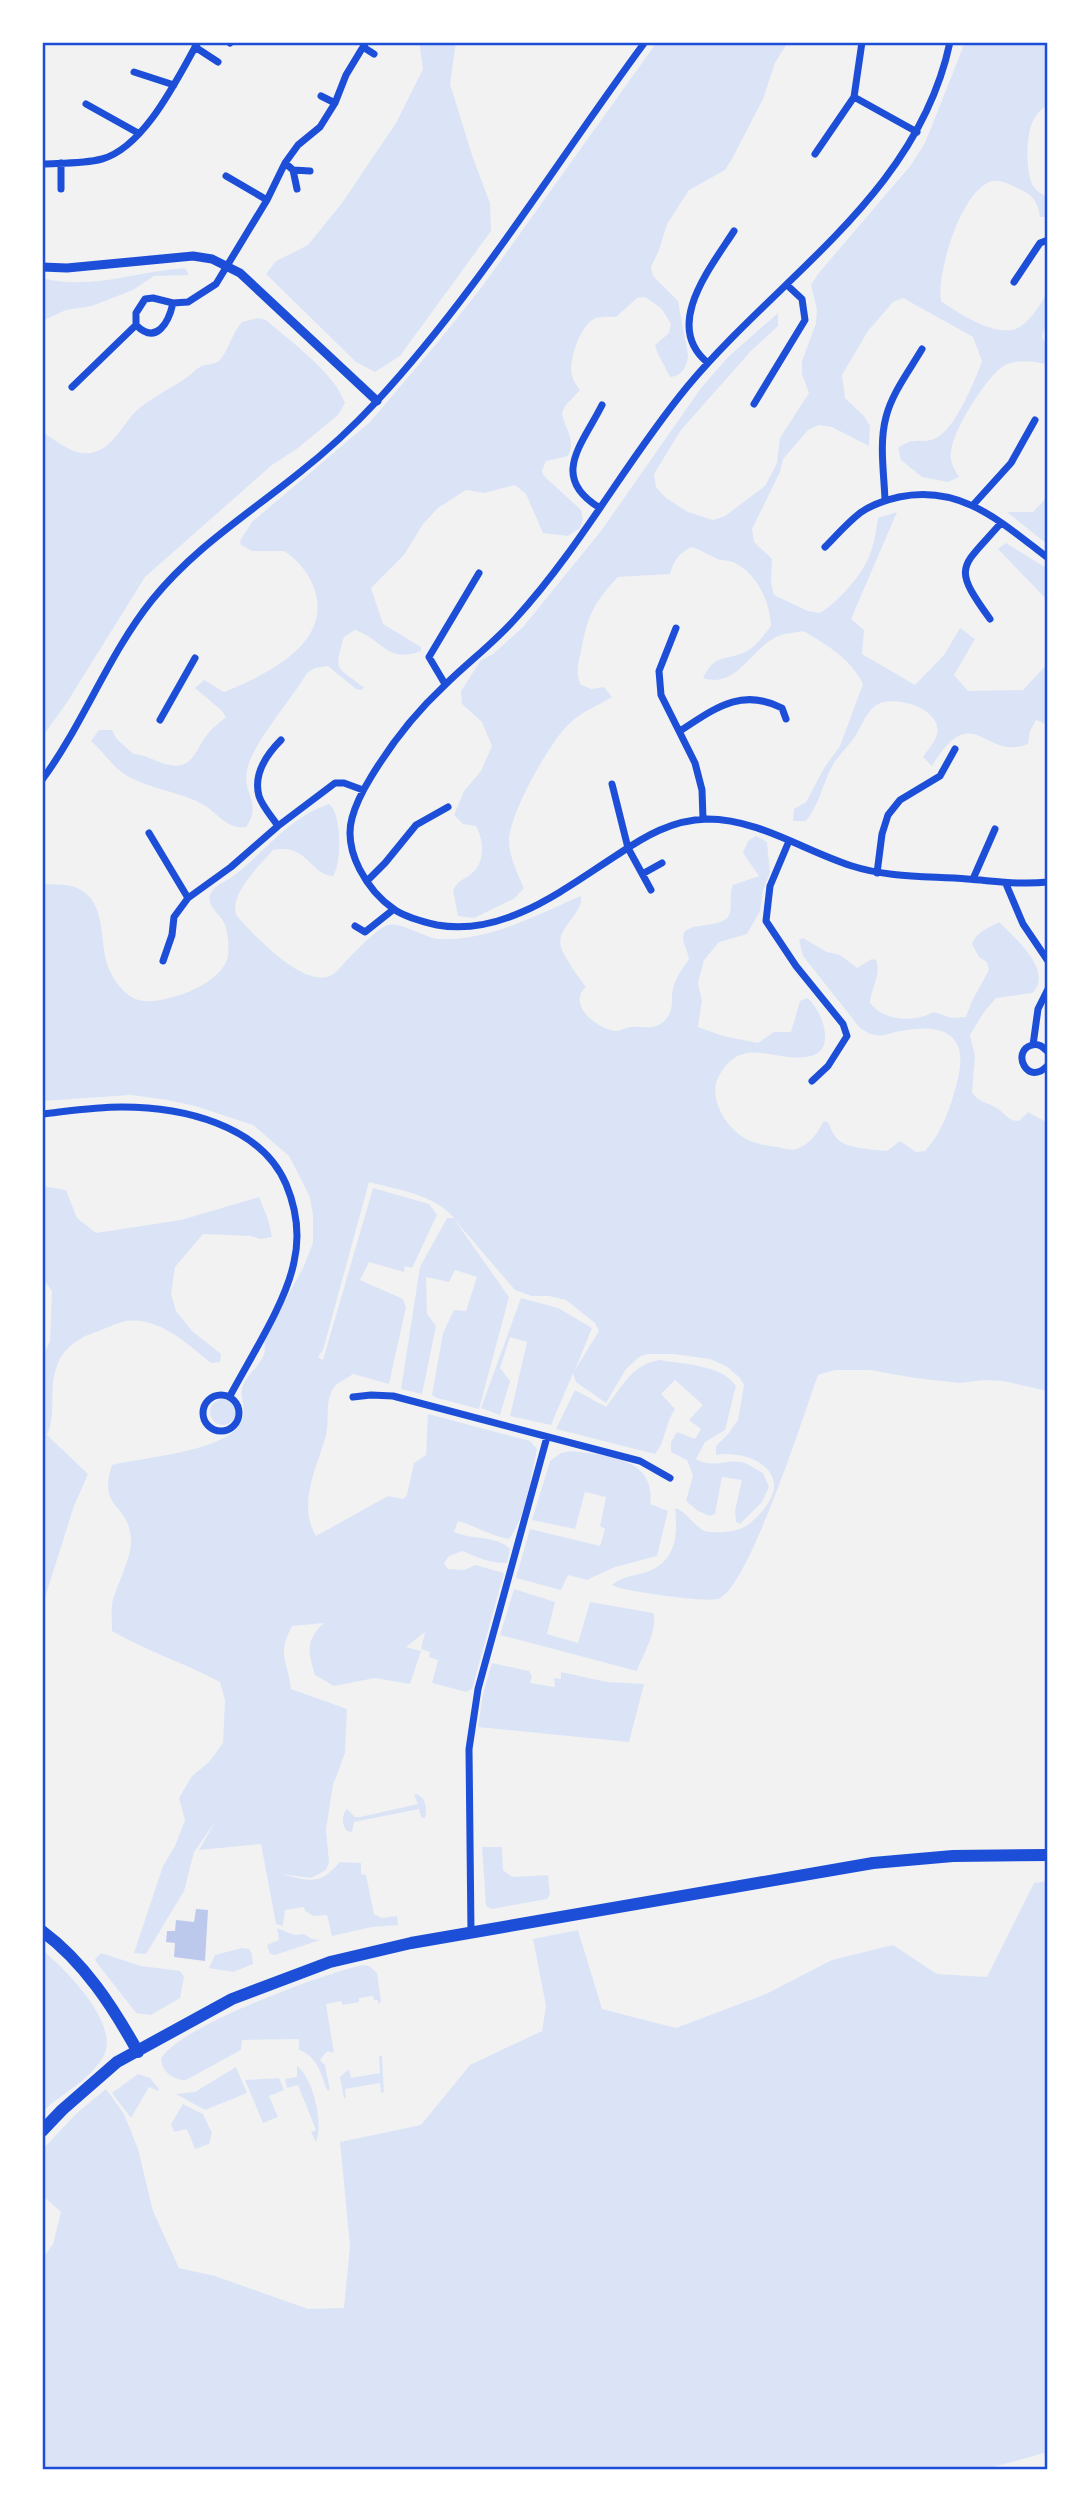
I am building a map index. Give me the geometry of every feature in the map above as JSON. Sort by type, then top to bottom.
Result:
[{"type":"main road","points":[[42,2132],[62,2110],[117,2062],[232,1999],[298,1973],[368,1952],[873,1863],[953,1856],[1048,1855]]},
{"type":"main road","points":[[42,1931],[66,1950],[91,1978],[138,2052]]},
{"type":"street","points":[[42,780],[70,739],[131,628],[174,575],[222,530],[325,452],[377,401],[461,300],[645,42]]},
{"type":"street","points":[[815,154],[854,97],[862,42]]},
{"type":"street","points":[[950,42],[940,81],[917,132],[897,163],[858,213],[708,363],[668,412],[600,509],[526,607],[498,637],[445,684],[401,734],[363,790],[350,824],[350,841],[354,858],[367,881],[394,909],[436,925],[459,927],[500,921],[543,901],[664,827],[703,819],[723,820],[763,829],[833,860],[877,873],[1006,884],[1048,882]]},
{"type":"street","points":[[173,303],[168,323],[161,328],[152,332],[141,330],[136,325],[135,313],[145,299],[188,302],[204,295],[216,284],[254,223],[285,163],[298,145],[320,127],[335,103],[346,75],[365,44],[374,54]]},
{"type":"street","points":[[42,164],[104,158],[124,146],[147,125],[197,45],[218,62]]},
{"type":"street","points":[[338,69],[346,75]]},
{"type":"street","points":[[134,72],[174,85]]},
{"type":"street","points":[[321,96],[335,103]]},
{"type":"street","points":[[854,97],[917,132]]},
{"type":"street","points":[[86,104],[138,133]]},
{"type":"street","points":[[61,163],[61,189]]},
{"type":"street","points":[[285,163],[293,170],[297,189]]},
{"type":"street","points":[[293,170],[310,171]]},
{"type":"street","points":[[226,176],[267,200]]},
{"type":"street","points":[[254,223],[262,228]]},
{"type":"street","points":[[708,363],[696,354],[690,336],[690,317],[695,293],[734,230]]},
{"type":"street","points":[[1014,282],[1040,243],[1048,240]]},
{"type":"street","points":[[42,267],[66,268],[193,256],[228,265],[252,282],[377,401]]},
{"type":"street","points":[[754,404],[805,320],[802,299],[787,285]]},
{"type":"street","points":[[72,387],[136,325]]},
{"type":"street","points":[[885,500],[883,460],[886,415],[897,390],[922,349]]},
{"type":"street","points":[[600,509],[583,498],[572,482],[572,465],[602,405]]},
{"type":"street","points":[[973,505],[1011,463],[1035,421]]},
{"type":"street","points":[[825,547],[861,512],[885,500],[910,495],[952,497],[973,505],[1048,558]]},
{"type":"street","points":[[990,619],[970,589],[964,570],[968,561],[1001,523]]},
{"type":"street","points":[[445,684],[429,657],[480,573]]},
{"type":"street","points":[[676,628],[659,671],[661,695],[695,764],[702,790],[703,819]]},
{"type":"street","points":[[160,720],[195,658]]},
{"type":"street","points":[[680,732],[715,708],[731,702],[755,699],[782,708],[786,719]]},
{"type":"street","points":[[278,826],[259,798],[258,782],[266,754],[281,740]]},
{"type":"street","points":[[877,873],[882,834],[888,815],[900,800],[940,776],[956,750]]},
{"type":"street","points":[[163,961],[172,935],[174,917],[188,898],[335,783],[363,790]]},
{"type":"street","points":[[612,784],[628,848],[651,890]]},
{"type":"street","points":[[367,881],[416,825],[448,807]]},
{"type":"street","points":[[972,879],[995,829]]},
{"type":"street","points":[[149,833],[188,898]]},
{"type":"street","points":[[789,841],[770,886],[766,921],[796,965],[843,1024],[847,1035],[828,1066],[812,1081]]},
{"type":"street","points":[[643,873],[662,863]]},
{"type":"street","points":[[1006,884],[1023,924],[1048,961]]},
{"type":"street","points":[[355,926],[365,932],[394,909]]},
{"type":"street","points":[[1048,989],[1038,1009],[1033,1045],[1023,1054],[1025,1068],[1037,1073],[1048,1065]]},
{"type":"street","points":[[1033,1045],[1041,1046],[1048,1052]]},
{"type":"street","points":[[42,1114],[122,1107],[177,1113],[231,1129],[252,1140],[268,1154],[281,1173],[291,1196],[296,1219],[294,1262],[279,1303],[230,1396]]},
{"type":"street","points":[[219,1394],[230,1396],[239,1408],[237,1421],[223,1431],[211,1429],[203,1420],[206,1401],[219,1394]]},
{"type":"street","points":[[353,1397],[393,1396],[640,1461],[670,1478]]},
{"type":"street","points":[[471,1932],[471,1730],[478,1689],[547,1437]]},
{"type":"shaded area","points":[[419,42],[456,42],[450,84],[490,203],[491,231],[400,356],[375,372],[356,362],[266,274],[276,261],[308,245],[342,203],[396,123],[423,69]]},
{"type":"shaded area","points":[[657,42],[788,42],[775,63],[763,99],[732,159],[725,170],[689,190],[667,224],[651,267],[653,276],[678,301],[688,355],[684,370],[670,377],[655,345],[669,333],[671,324],[661,308],[645,297],[637,298],[616,317],[594,319],[584,329],[576,344],[571,369],[573,379],[580,390],[565,406],[562,414],[571,440],[570,450],[568,456],[546,461],[542,470],[543,475],[581,510],[583,519],[580,528],[568,536],[543,533],[526,494],[515,485],[484,493],[466,490],[438,508],[423,524],[404,555],[371,588],[383,624],[421,647],[421,651],[410,654],[392,652],[355,630],[344,637],[338,664],[340,669],[364,688],[356,689],[328,666],[315,668],[307,673],[250,759],[246,778],[253,811],[246,827],[228,824],[204,805],[125,775],[91,741],[99,730],[112,730],[116,738],[133,754],[170,765],[183,764],[192,757],[208,733],[226,717],[195,688],[204,680],[224,692],[241,685],[276,666],[305,641],[314,625],[318,608],[314,588],[306,572],[284,551],[252,551],[241,545],[240,541],[252,522],[370,422],[438,342],[481,288]]},
{"type":"shaded area","points":[[965,42],[1048,42],[1048,104],[1033,121],[1028,155],[1031,182],[1039,192],[1048,196],[1048,217],[1040,217],[1038,207],[1031,197],[1010,184],[993,181],[982,187],[971,198],[953,233],[943,272],[941,301],[979,324],[1012,330],[1029,319],[1048,291],[1048,316],[1042,337],[1048,348],[1048,365],[1015,362],[997,371],[972,404],[953,441],[952,464],[959,477],[948,482],[922,477],[901,460],[898,448],[909,442],[934,439],[942,434],[957,416],[982,361],[973,337],[903,298],[893,302],[868,331],[842,375],[845,398],[864,416],[870,426],[869,446],[832,427],[819,425],[808,430],[783,459],[780,472],[752,529],[754,542],[772,559],[771,583],[774,595],[808,611],[820,613],[841,595],[865,565],[872,548],[878,518],[897,512],[851,619],[864,630],[862,654],[915,685],[944,655],[960,628],[975,639],[954,675],[968,691],[1023,690],[1048,663],[1048,725],[1036,720],[1030,731],[1028,744],[1013,747],[969,733],[959,736],[946,746],[932,766],[923,757],[937,734],[937,725],[932,717],[914,705],[883,702],[869,712],[855,737],[834,763],[806,821],[793,821],[794,809],[806,802],[824,768],[840,746],[863,684],[845,659],[803,631],[776,637],[766,643],[742,667],[725,678],[703,678],[715,662],[751,648],[771,626],[765,598],[749,573],[733,562],[717,559],[692,547],[678,558],[670,574],[618,577],[597,603],[586,628],[578,676],[580,684],[591,689],[604,687],[612,697],[579,715],[562,732],[542,762],[515,815],[509,842],[512,860],[524,888],[515,898],[474,918],[458,916],[453,890],[479,864],[482,845],[476,826],[463,824],[454,815],[464,791],[481,771],[492,746],[482,722],[462,704],[461,691],[481,660],[493,654],[523,627],[601,531],[701,388],[728,357],[778,313],[778,326],[750,352],[681,430],[654,474],[656,487],[666,498],[688,512],[713,520],[725,516],[765,486],[777,463],[780,438],[809,393],[802,374],[802,361],[816,323],[817,310],[811,285],[911,165],[925,143]]},
{"type":"shaded area","points":[[185,268],[189,275],[154,276],[133,290],[92,306],[66,310],[42,321],[42,278],[96,281]]},
{"type":"shaded area","points":[[258,318],[266,320],[311,358],[332,380],[345,403],[338,415],[298,448],[272,465],[145,577],[66,704],[42,737],[42,432],[78,452],[91,453],[100,450],[113,440],[142,406],[198,368],[220,360],[242,322]]},
{"type":"shaded area","points":[[1048,496],[1048,545],[1007,512],[1033,512]]},
{"type":"shaded area","points":[[1006,543],[1048,569],[1048,601],[998,549]]},
{"type":"shaded area","points":[[329,804],[336,817],[339,838],[338,861],[333,876],[319,871],[294,851],[273,850],[246,881],[237,899],[237,916],[283,960],[313,976],[326,977],[337,971],[369,938],[388,925],[399,925],[439,939],[458,939],[512,925],[581,896],[578,910],[561,935],[562,950],[586,987],[581,994],[582,1008],[593,1021],[616,1031],[629,1027],[654,1027],[666,1019],[671,1007],[674,984],[689,959],[683,940],[685,932],[727,918],[733,885],[759,876],[743,853],[748,841],[756,836],[767,842],[770,873],[763,890],[760,911],[747,934],[719,942],[704,960],[698,983],[702,1000],[698,1027],[723,1036],[758,1043],[774,1032],[791,1032],[800,1001],[807,998],[813,1003],[824,1029],[825,1038],[819,1052],[798,1058],[761,1053],[739,1056],[728,1063],[716,1084],[715,1093],[720,1111],[739,1134],[754,1142],[791,1150],[807,1143],[824,1121],[828,1122],[839,1140],[851,1146],[887,1151],[900,1141],[916,1152],[925,1151],[946,1117],[956,1088],[960,1062],[955,1041],[939,1030],[915,1029],[878,1035],[860,1028],[803,956],[799,940],[803,938],[827,952],[840,955],[857,968],[872,959],[876,960],[877,976],[870,1003],[884,1014],[909,1019],[934,1012],[952,1018],[966,1017],[989,970],[987,962],[979,957],[972,944],[979,933],[999,922],[1030,955],[1039,975],[1038,985],[1032,993],[996,998],[984,1012],[970,1035],[975,1056],[972,1092],[1012,1120],[1019,1121],[1028,1112],[1048,1123],[1048,1391],[1003,1381],[959,1383],[870,1370],[835,1370],[818,1375],[775,1496],[746,1562],[732,1586],[720,1598],[702,1600],[620,1588],[612,1585],[623,1578],[654,1569],[668,1556],[675,1539],[675,1508],[704,1531],[726,1532],[747,1525],[758,1516],[770,1499],[774,1487],[773,1478],[761,1464],[743,1456],[716,1455],[716,1446],[738,1420],[744,1385],[740,1378],[726,1366],[710,1359],[674,1354],[647,1354],[639,1357],[626,1369],[606,1403],[576,1382],[573,1373],[551,1425],[510,1416],[527,1342],[510,1337],[500,1368],[510,1381],[500,1415],[481,1408],[521,1298],[558,1308],[592,1328],[575,1370],[599,1331],[595,1323],[566,1300],[532,1296],[515,1290],[454,1219],[509,1297],[479,1409],[432,1395],[443,1333],[454,1310],[466,1311],[477,1277],[455,1270],[449,1282],[426,1277],[427,1314],[436,1326],[422,1394],[401,1389],[420,1267],[447,1218],[454,1218],[426,1198],[369,1182],[323,1350],[318,1357],[323,1360],[373,1188],[429,1204],[437,1215],[412,1268],[405,1266],[404,1272],[369,1262],[360,1280],[403,1299],[406,1307],[389,1384],[353,1374],[337,1384],[328,1404],[326,1435],[310,1485],[308,1511],[316,1536],[388,1496],[403,1499],[407,1495],[414,1463],[426,1455],[428,1414],[530,1441],[537,1449],[530,1483],[520,1519],[509,1539],[458,1521],[454,1532],[505,1545],[510,1549],[507,1563],[479,1558],[463,1551],[449,1556],[444,1563],[448,1569],[464,1570],[475,1565],[504,1573],[472,1689],[466,1692],[432,1683],[438,1660],[429,1657],[430,1652],[421,1649],[425,1632],[406,1647],[421,1651],[410,1684],[375,1678],[334,1686],[315,1675],[311,1660],[311,1641],[324,1623],[292,1626],[284,1652],[291,1689],[347,1709],[345,1753],[333,1785],[326,1829],[329,1862],[326,1870],[311,1878],[281,1874],[314,1880],[326,1875],[340,1862],[361,1863],[361,1874],[366,1875],[374,1914],[382,1918],[397,1916],[398,1925],[372,1927],[332,1936],[327,1915],[314,1916],[305,1911],[304,1907],[285,1910],[283,1926],[276,1924],[261,1844],[199,1850],[215,1822],[194,1852],[184,1891],[146,1954],[134,1953],[163,1866],[175,1846],[185,1820],[179,1798],[192,1776],[209,1762],[223,1743],[225,1700],[220,1682],[112,1631],[112,1604],[129,1555],[131,1540],[125,1518],[111,1499],[108,1480],[112,1465],[202,1447],[233,1432],[241,1422],[244,1412],[243,1385],[262,1358],[265,1351],[264,1339],[303,1268],[313,1243],[313,1216],[310,1197],[289,1156],[253,1125],[195,1106],[131,1095],[42,1101],[42,884],[75,887],[93,902],[100,920],[107,964],[114,979],[126,993],[144,1001],[167,999],[206,983],[224,966],[228,956],[228,936],[223,921],[210,902],[209,897],[213,890],[244,868],[289,826]]},
{"type":"shaded area","points":[[42,1186],[66,1190],[77,1218],[96,1233],[181,1220],[259,1197],[272,1237],[260,1239],[251,1236],[203,1234],[175,1267],[171,1294],[176,1311],[192,1331],[221,1354],[220,1362],[211,1363],[172,1333],[150,1323],[138,1321],[122,1322],[89,1334],[72,1344],[63,1354],[54,1374],[52,1418],[47,1435],[88,1474],[74,1506],[42,1607],[42,1359],[50,1341],[52,1291],[42,1277]]},
{"type":"shaded area","points":[[660,1360],[712,1369],[736,1386],[725,1430],[705,1442],[696,1459],[713,1464],[742,1462],[763,1473],[769,1487],[762,1502],[740,1524],[736,1522],[735,1511],[742,1480],[722,1477],[715,1514],[710,1516],[698,1511],[686,1501],[693,1475],[687,1460],[671,1452],[671,1442],[677,1432],[695,1439],[701,1429],[689,1420],[703,1405],[675,1380],[661,1394],[675,1409],[655,1454],[556,1429],[575,1390],[606,1407],[635,1371],[650,1362]]},
{"type":"shaded area","points":[[223,1399],[232,1403],[236,1412],[232,1421],[223,1425],[214,1421],[210,1412],[214,1403]]},
{"type":"shaded area","points":[[571,1451],[613,1457],[637,1468],[650,1489],[650,1504],[668,1511],[657,1556],[615,1567],[587,1580],[568,1575],[561,1590],[516,1578],[530,1529],[600,1546],[605,1529],[600,1526],[606,1497],[585,1492],[575,1529],[532,1520],[550,1461],[561,1453]]},
{"type":"shaded area","points":[[514,1589],[555,1602],[547,1634],[578,1643],[590,1602],[653,1613],[654,1627],[637,1671],[500,1635]]},
{"type":"shaded area","points":[[492,1663],[529,1671],[532,1677],[530,1683],[555,1687],[554,1678],[561,1679],[561,1672],[607,1682],[644,1684],[629,1742],[478,1727],[483,1694]]},
{"type":"shaded area","points":[[414,1795],[422,1797],[425,1803],[425,1818],[421,1817],[419,1809],[354,1822],[352,1832],[347,1831],[344,1826],[343,1817],[347,1809],[355,1817],[360,1817],[418,1804]]},
{"type":"shaded area","points":[[482,1847],[502,1847],[503,1870],[512,1877],[548,1875],[550,1894],[547,1899],[492,1909],[486,1906]]},
{"type":"shaded area","points":[[1048,1881],[1048,2452],[982,2470],[42,2470],[42,2259],[53,2244],[61,2212],[42,2195],[42,2150],[77,2113],[106,2089],[124,2114],[138,2149],[153,2211],[179,2268],[215,2276],[308,2309],[344,2308],[350,2246],[340,2142],[421,2125],[470,2065],[542,2031],[546,2006],[533,1939],[578,1930],[602,2009],[676,2028],[766,1994],[832,1960],[893,1945],[937,1974],[987,1977],[1034,1883]]},
{"type":"shaded area","points":[[277,1928],[294,1935],[304,1934],[320,1940],[275,1955],[270,1954],[267,1945],[279,1940]]},
{"type":"shaded area","points":[[242,1948],[249,1949],[253,1964],[233,1972],[209,1968],[215,1955]]},
{"type":"shaded area","points":[[42,1950],[89,1999],[105,2030],[107,2044],[97,2066],[42,2112]]},
{"type":"shaded area","points":[[101,1953],[141,1966],[180,1971],[184,1977],[180,1998],[151,2015],[136,2013],[97,1963],[95,1959]]},
{"type":"shaded area","points":[[363,1965],[369,1966],[377,1973],[381,2001],[378,2004],[378,2000],[374,2000],[373,1996],[359,1998],[359,2002],[343,2005],[341,2001],[326,2004],[334,2053],[327,2051],[320,2060],[325,2065],[330,2090],[327,2090],[314,2061],[299,2050],[299,2039],[242,2040],[241,2050],[186,2080],[173,2077],[164,2068],[161,2059],[173,2046],[222,2017],[287,1990]]},
{"type":"shaded area","points":[[379,2056],[382,2056],[384,2092],[381,2093],[380,2083],[345,2089],[344,2098],[340,2077],[349,2069],[351,2078],[380,2073]]},
{"type":"shaded area","points":[[297,2066],[308,2080],[316,2102],[319,2124],[316,2142],[311,2132],[316,2130],[298,2085],[287,2088],[285,2079],[297,2077]]},
{"type":"shaded area","points":[[236,2067],[247,2093],[205,2110],[176,2094],[195,2092]]},
{"type":"shaded area","points":[[138,2074],[150,2078],[159,2089],[158,2091],[149,2087],[131,2118],[112,2093]]},
{"type":"shaded area","points":[[279,2078],[284,2090],[269,2096],[278,2117],[263,2123],[245,2080]]},
{"type":"shaded area","points":[[183,2104],[203,2114],[212,2133],[209,2144],[195,2149],[187,2129],[174,2132],[171,2124]]},
{"type":"building","points":[[196,1909],[208,1910],[205,1961],[174,1957],[175,1943],[166,1942],[167,1931],[175,1931],[176,1920],[194,1922]]}]
